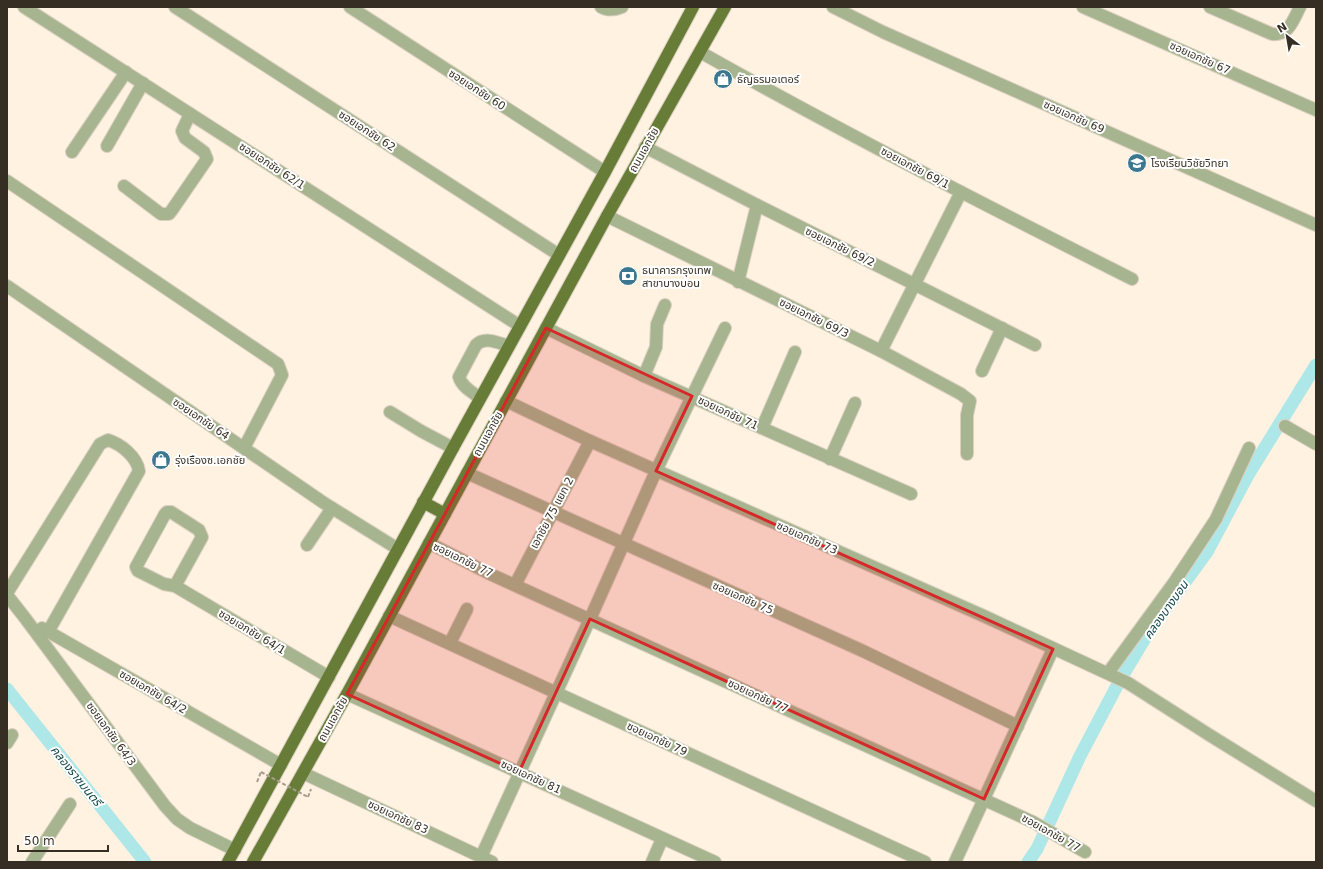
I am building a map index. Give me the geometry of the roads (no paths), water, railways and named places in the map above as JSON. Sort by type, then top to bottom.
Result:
[{"type":"main road","points":[[228,862],[423,502],[605,172],[693,7]]},
{"type":"main road","name":"ถนนเอกชัย","points":[[253,862],[347,694],[645,147],[700,52],[724,7]]},
{"type":"main road","points":[[423,502],[445,514]]},
{"type":"street","name":"ซอยเอกชัย 62/1","points":[[24,7],[520,326]]},
{"type":"street","name":"ซอยเอกชัย 62","points":[[175,7],[559,255]]},
{"type":"street","points":[[602,7],[606,10],[622,7]]},
{"type":"street","name":"ซอยเอกชัย 69","points":[[833,7],[884,32],[1316,225]]},
{"type":"street","name":"ซอยเอกชัย 67","points":[[1083,7],[1316,110]]},
{"type":"street","points":[[1210,7],[1272,34],[1278,35],[1288,30],[1300,7]]},
{"type":"street","name":"ซอยเอกชัย 60","points":[[353,8],[605,172]]},
{"type":"street","name":"ซอยเอกชัย 69/1","points":[[700,52],[784,99],[961,192],[1132,279]]},
{"type":"street","points":[[72,152],[126,72]]},
{"type":"street","points":[[107,146],[143,84]]},
{"type":"street","points":[[124,186],[161,214],[169,214],[207,159],[204,152],[185,138],[182,131],[190,114]]},
{"type":"street","name":"ซอยเอกชัย 69/2","points":[[645,147],[1035,345]]},
{"type":"street","points":[[7,181],[278,364],[282,375],[244,448]]},
{"type":"street","points":[[881,351],[961,192]]},
{"type":"street","points":[[738,282],[757,205]]},
{"type":"street","name":"ซอยเอกชัย 69/3","points":[[607,216],[738,282],[881,351],[961,394],[970,400],[966,425],[967,454]]},
{"type":"street","name":"ซอยเอกชัย 64","points":[[7,286],[332,508],[398,549]]},
{"type":"street","points":[[644,376],[656,347],[657,324],[665,305]]},
{"type":"street","name":"ซอยเอกชัย 71","points":[[546,328],[644,376],[911,494]]},
{"type":"street","points":[[481,857],[590,619],[622,544],[725,328]]},
{"type":"street","points":[[982,371],[1002,328]]},
{"type":"street","points":[[480,398],[464,386],[459,377],[476,345],[480,341],[485,340],[509,346]]},
{"type":"street","points":[[762,428],[795,352]]},
{"type":"street","name":"ซอยเอกชัย 73","points":[[506,401],[590,442],[986,617],[1108,673],[1128,683],[1316,801]]},
{"type":"street","points":[[830,459],[855,403]]},
{"type":"street","points":[[390,412],[453,448]]},
{"type":"street","points":[[1285,426],[1316,444]]},
{"type":"street","points":[[7,594],[100,444],[108,440],[115,442],[136,459],[139,471],[48,632]]},
{"type":"street","name":"เอกชัย 75 แยก 2","points":[[515,585],[590,442]]},
{"type":"street","points":[[1108,673],[1172,584],[1216,519],[1249,448]]},
{"type":"street","name":"ซอยเอกชัย 75","points":[[467,473],[622,544],[863,651],[1018,726]]},
{"type":"street","points":[[307,545],[332,508]]},
{"type":"street","name":"ซอยเอกชัย 64/1","points":[[175,586],[202,537],[199,530],[171,512],[167,512],[136,567],[138,571],[141,574],[164,584],[175,586],[329,677]]},
{"type":"street","name":"ซอยเอกชัย 77","points":[[429,543],[515,585],[1033,822],[1085,852]]},
{"type":"street","name":"ซอยเอกชัย 64/3","points":[[7,594],[165,806],[177,819],[190,828],[235,850]]},
{"type":"street","points":[[450,643],[467,609]]},
{"type":"street","name":"ซอยเอกชัย 79","points":[[389,616],[925,862]]},
{"type":"street","name":"ซอยเอกชัย 64/2","points":[[25,618],[281,765]]},
{"type":"street","points":[[955,862],[1053,649]]},
{"type":"street","name":"ซอยเอกชัย 81","points":[[347,694],[715,862]]},
{"type":"street","name":"ซอยเอกชัย 83","points":[[303,773],[492,862]]},
{"type":"street","points":[[32,862],[70,804]]},
{"type":"street","points":[[652,862],[662,839]]},
{"type":"waterway","name":"คลองบางบอน","points":[[1028,862],[1037,849],[1080,756],[1120,680],[1150,630],[1207,552],[1248,475],[1316,365]]},
{"type":"waterway","name":"คลองราชมนตรี","points":[[7,689],[145,862]]},
{"type":"place","name":"ธัญธรมอเตอร์","points":[[723,79]]},
{"type":"place","name":"โรงเรียนวิชัยวิทยา","points":[[1137,163]]},
{"type":"place","name":"ธนาคารกรุงเทพ สาขาบางบอน","points":[[628,276]]},
{"type":"place","name":"รุ่งเรืองซ.เอกชัย","points":[[161,460]]}]
